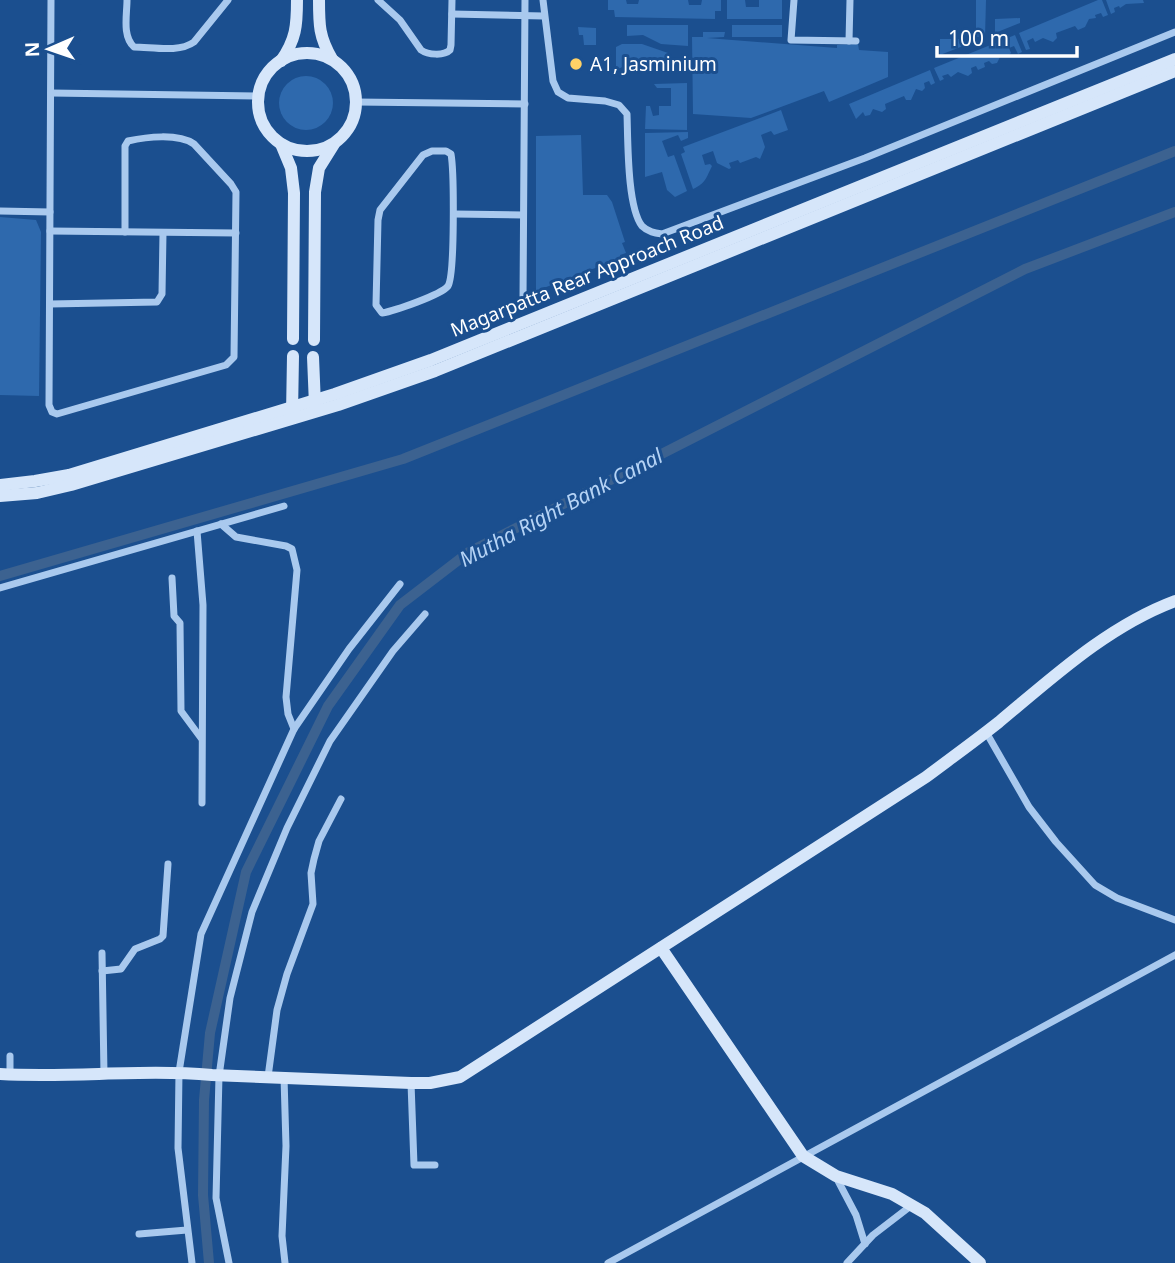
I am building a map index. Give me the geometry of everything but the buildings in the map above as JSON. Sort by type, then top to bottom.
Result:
[{"type":"street","points":[[51,0],[49,405],[52,412],[57,414],[226,365],[234,357],[237,200],[231,184],[194,144],[187,139],[175,138],[128,141],[125,146],[125,232]]},
{"type":"street","points":[[127,0],[129,43],[134,47],[178,48],[187,47],[194,42],[228,0]]},
{"type":"street","points":[[297,0],[297,29],[291,46],[267,76],[259,96],[259,110],[271,135],[294,150],[308,152],[334,144]]},
{"type":"street","points":[[319,0],[322,43],[333,61]]},
{"type":"street","points":[[378,0],[400,20],[425,53],[444,54],[450,50],[452,0]]},
{"type":"street","points":[[523,299],[525,0]]},
{"type":"street","points":[[543,0],[553,81],[558,92],[568,98],[619,104],[627,114],[632,198],[641,225],[652,233],[663,234],[865,158],[1175,32]]},
{"type":"street","points":[[794,0],[791,40],[853,41],[850,0]]},
{"type":"street","points":[[452,14],[544,16]]},
{"type":"street","points":[[281,61],[293,55],[307,53],[321,55],[333,61],[344,70],[352,82],[356,102],[352,122],[319,168],[315,192],[314,340]]},
{"type":"street","name":"Magarpatta Rear Approach Road","points":[[314,406],[1175,59]]},
{"type":"street","name":"Magarpatta Rear Approach Road","points":[[0,496],[37,493],[71,485],[314,406],[435,371],[1175,71]]},
{"type":"street","points":[[51,93],[259,96]]},
{"type":"street","points":[[356,102],[525,104]]},
{"type":"street","points":[[281,144],[291,168],[294,193],[293,339]]},
{"type":"street","points":[[446,150],[451,154],[454,214],[450,282],[447,288],[382,313],[376,305],[377,220],[380,210],[423,155],[432,151],[446,150]]},
{"type":"street","points":[[0,211],[50,212]]},
{"type":"street","points":[[454,214],[523,215]]},
{"type":"street","points":[[50,231],[236,233]]},
{"type":"street","points":[[50,304],[157,302],[162,295],[163,233]]},
{"type":"street","points":[[292,413],[293,356]]},
{"type":"street","points":[[313,357],[314,406]]},
{"type":"street","name":"Magarpatta Rear Approach Road","points":[[0,485],[69,474],[292,413]]},
{"type":"street","points":[[0,588],[284,506]]},
{"type":"street","points":[[222,524],[236,537],[286,546],[292,549],[296,556],[298,570],[286,697],[288,714],[294,729]]},
{"type":"street","points":[[197,531],[203,605],[202,803]]},
{"type":"street","points":[[172,578],[174,616],[180,623],[181,711],[189,718],[203,741]]},
{"type":"street","points":[[192,1263],[178,1148],[184,1072],[201,934],[294,729],[349,649],[401,584]]},
{"type":"street","points":[[9,1056],[5,1075],[184,1072],[411,1083],[449,1080],[471,1071],[926,777],[1051,678],[1124,625],[1175,601]]},
{"type":"street","points":[[229,1263],[216,1198],[216,1075],[230,998],[251,912],[286,828],[330,741],[394,651],[425,614]]},
{"type":"street","points":[[986,732],[1029,807],[1095,885],[1117,898],[1175,920]]},
{"type":"street","points":[[268,1077],[277,1010],[287,974],[313,904],[311,873],[314,859],[319,841],[341,799]]},
{"type":"street","points":[[102,971],[121,969],[135,949],[163,936],[168,864]]},
{"type":"street","points":[[661,948],[803,1156],[836,1176],[892,1194],[912,1205],[940,1225],[980,1263]]},
{"type":"street","points":[[102,953],[104,1075]]},
{"type":"street","points":[[608,1263],[1175,955]]},
{"type":"street","points":[[284,1077],[286,1146],[282,1236],[285,1263]]},
{"type":"street","points":[[411,1083],[414,1165],[435,1165]]},
{"type":"street","points":[[836,1176],[856,1215],[866,1244]]},
{"type":"street","points":[[848,1263],[889,1221],[912,1205]]},
{"type":"street","points":[[139,1234],[187,1230]]},
{"type":"shaded area","points":[[608,0],[626,0],[627,4],[638,4],[639,0],[688,0],[689,5],[701,5],[702,0],[721,0],[721,11],[715,11],[715,19],[615,17],[614,10],[608,10]]},
{"type":"shaded area","points":[[727,0],[745,0],[746,7],[759,7],[759,0],[782,0],[782,19],[727,19]]},
{"type":"shaded area","points":[[976,0],[986,0],[985,37],[976,37]]},
{"type":"shaded area","points":[[1102,0],[1108,15],[1095,15],[1096,18],[1089,19],[1085,27],[1078,30],[1075,26],[1056,33],[1057,38],[1053,42],[1043,38],[1035,42],[1033,38],[1027,41],[1030,49],[1026,50],[1019,33]]},
{"type":"shaded area","points":[[1106,0],[1143,0],[1144,3],[1126,4],[1120,8],[1119,6],[1114,8],[1115,12],[1111,14]]},
{"type":"shaded area","points":[[1020,18],[1020,23],[995,33],[995,19]]},
{"type":"shaded area","points":[[627,25],[688,25],[688,46],[661,44],[643,35],[627,36]]},
{"type":"shaded area","points":[[732,25],[782,25],[782,37],[732,37]]},
{"type":"shaded area","points":[[578,27],[596,28],[596,45],[584,45],[583,35],[579,35]]},
{"type":"shaded area","points":[[703,32],[725,32],[724,37],[707,38],[837,48],[837,45],[858,44],[859,50],[888,52],[888,77],[829,102],[824,91],[751,118],[693,114],[692,37],[703,37]]},
{"type":"shaded area","points":[[1015,35],[1022,52],[1018,54],[1014,46],[1009,48],[1011,53],[1007,57],[1001,55],[997,63],[992,64],[989,61],[984,63],[985,67],[978,70],[976,66],[971,68],[972,73],[968,76],[958,72],[951,77],[948,74],[942,76],[944,79],[940,81],[934,68]]},
{"type":"shaded area","points":[[940,39],[963,39],[963,46],[940,55]]},
{"type":"shaded area","points":[[622,44],[642,44],[668,53],[668,64],[662,65],[662,71],[654,72],[654,59],[639,59],[616,70],[616,47]]},
{"type":"shaded area","points":[[930,70],[935,83],[924,83],[925,88],[922,91],[916,89],[911,100],[906,100],[904,96],[885,104],[886,109],[882,112],[873,109],[870,115],[865,116],[863,112],[856,119],[849,104]]},
{"type":"shaded area","points":[[306,76],[325,84],[333,103],[325,122],[306,130],[287,122],[279,103],[287,84]]},
{"type":"shaded area","points":[[687,83],[687,130],[645,129],[646,106],[650,106],[653,116],[659,115],[659,106],[671,106],[671,88],[657,88],[654,84]]},
{"type":"shaded area","points":[[781,110],[788,130],[774,135],[771,131],[761,135],[765,147],[760,159],[756,157],[740,163],[738,160],[729,163],[729,169],[717,163],[713,151],[702,155],[705,165],[712,166],[703,182],[693,189],[681,154],[685,152],[683,147]]},
{"type":"shaded area","points":[[688,132],[688,138],[681,141],[678,135],[662,141],[668,157],[674,155],[687,191],[675,197],[667,190],[662,172],[645,177],[645,133]]},
{"type":"shaded area","points":[[581,135],[583,195],[607,195],[612,202],[626,253],[620,255],[621,258],[536,291],[536,136]]},
{"type":"shaded area","points":[[0,217],[36,220],[41,232],[39,396],[0,395]]},
{"type":"waterway","points":[[0,576],[403,459],[1175,151]]},
{"type":"waterway","name":"Mutha Right Bank Canal","points":[[209,1263],[203,1195],[204,1100],[210,1033],[246,872],[328,706],[400,605],[469,552],[1025,269],[1175,212]]},
{"type":"place","name":"A1, Jasminium","points":[[576,64]]}]
